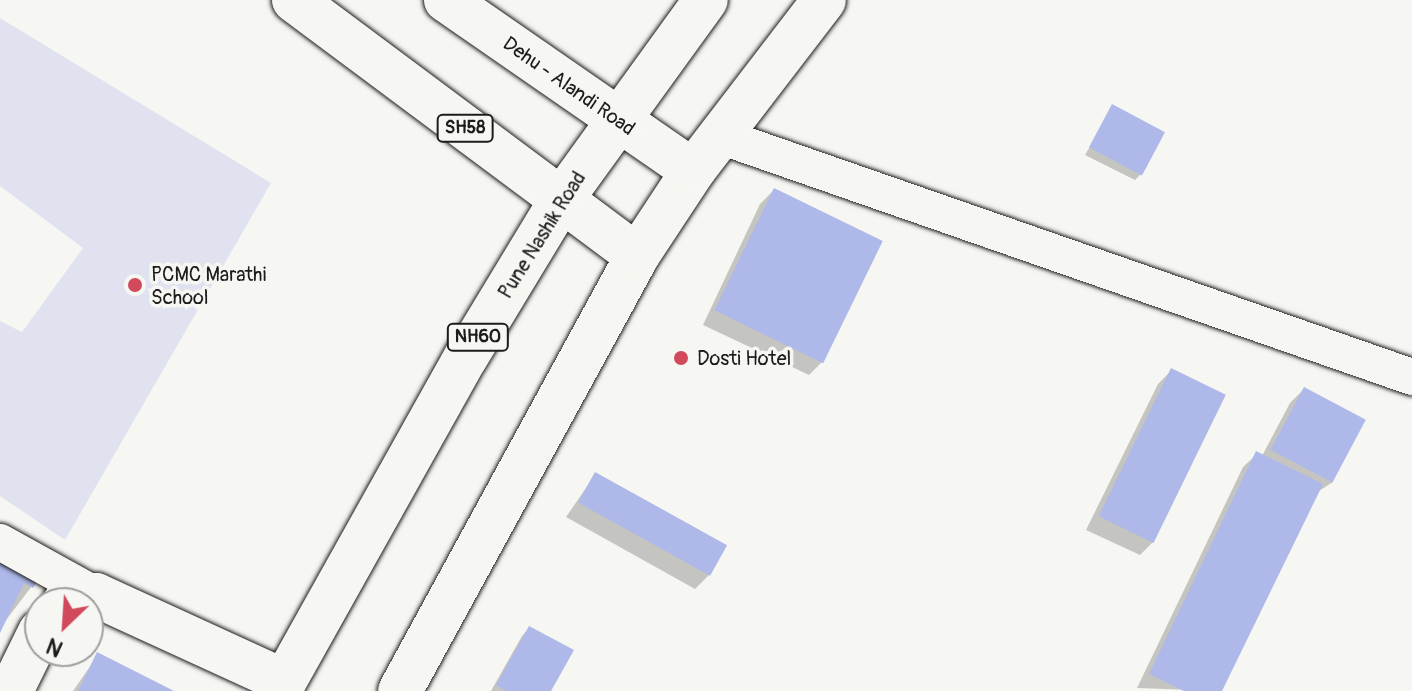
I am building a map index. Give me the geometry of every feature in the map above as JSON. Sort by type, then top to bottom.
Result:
[{"type":"main road","name":"SH58","points":[[294,0],[637,256]]},
{"type":"main road","name":"Dehu - Alandi Road","points":[[446,0],[693,171]]},
{"type":"main road","name":"Pune Nashik Road","points":[[281,686],[466,357],[561,200],[706,0]]},
{"type":"main road","points":[[400,691],[637,256],[693,171],[824,0]]},
{"type":"main road","points":[[104,609],[281,686]]},
{"type":"main road","points":[[11,691],[24,665]]},
{"type":"lane","points":[[720,136],[1412,377]]},
{"type":"lane","points":[[0,542],[63,587]]},
{"type":"shaded area","name":"PCMC Marathi School","points":[[0,18],[271,183],[65,540],[0,496],[0,321],[22,332],[83,248],[0,186]]},
{"type":"building","points":[[1112,104],[1165,132],[1142,175],[1089,147]]},
{"type":"building","points":[[774,188],[883,241],[823,363],[714,310]]},
{"type":"building","points":[[1171,368],[1226,395],[1153,543],[1099,516]]},
{"type":"building","points":[[1304,387],[1366,420],[1332,483],[1271,450]]},
{"type":"building","points":[[1256,451],[1323,484],[1222,691],[1184,691],[1149,674]]},
{"type":"building","points":[[595,472],[727,545],[710,576],[578,503]]},
{"type":"building","points":[[0,549],[44,570],[34,587],[24,583],[0,633]]},
{"type":"building","points":[[529,626],[574,650],[551,691],[506,691],[496,685]]},
{"type":"building","points":[[104,656],[174,691],[78,691],[90,667],[104,667]]},
{"type":"place","name":"PCMC Marathi School","points":[[135,285]]},
{"type":"place","name":"Dosti Hotel","points":[[681,358]]}]
